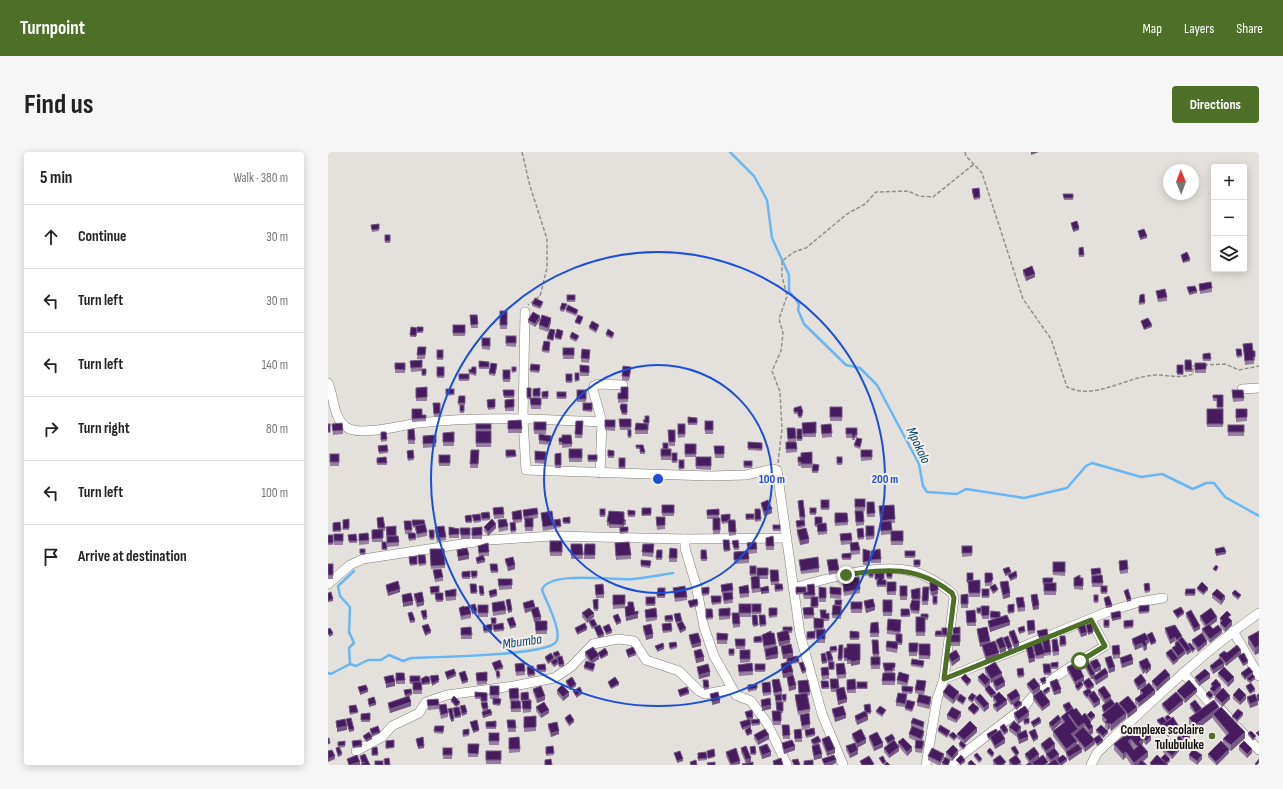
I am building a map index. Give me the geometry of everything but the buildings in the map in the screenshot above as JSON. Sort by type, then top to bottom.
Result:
[{"type":"street","points":[[525,312],[523,420],[526,470],[732,476],[746,475],[773,469],[777,470],[800,634],[822,714],[843,765]]},
{"type":"street","points":[[328,383],[331,401],[339,419],[346,427],[353,430],[375,430],[457,419],[602,422]]},
{"type":"street","points":[[600,473],[602,422],[593,390],[594,386],[598,384],[623,385]]},
{"type":"street","points":[[1242,389],[1259,388]]},
{"type":"street","points":[[328,584],[350,565],[363,559],[488,540],[553,536],[685,539],[787,538]]},
{"type":"street","points":[[685,539],[685,548],[696,585],[704,627],[714,656],[736,695],[751,701],[767,723],[787,765]]},
{"type":"street","points":[[793,588],[846,575],[881,570],[900,570],[913,571],[946,588],[952,593],[954,598],[944,679],[937,699],[926,765]]},
{"type":"street","points":[[944,679],[1091,620],[1107,612],[1133,604],[1163,598]]},
{"type":"street","points":[[1091,765],[1097,753],[1183,673],[1259,613]]},
{"type":"street","points":[[951,765],[1024,707],[1029,699],[1067,669],[1105,646],[1091,620]]},
{"type":"street","points":[[1233,632],[1259,676]]},
{"type":"street","points":[[356,751],[382,737],[392,726],[419,713],[426,702],[447,695],[521,685],[554,678],[571,667],[593,644],[618,639],[634,641],[646,660],[679,671],[699,691],[705,694],[732,689]]},
{"type":"street","points":[[1183,673],[1208,701],[1215,703],[1259,750]]},
{"type":"path","points":[[522,152],[530,186],[547,239],[547,268],[540,296],[528,304],[525,312]]},
{"type":"path","points":[[965,152],[966,156],[982,173],[1024,299],[1051,339],[1067,387],[1077,392],[1114,386],[1136,378],[1150,376],[1184,377],[1192,374],[1193,366],[1226,364],[1239,370],[1259,366]]},
{"type":"path","points":[[777,470],[782,429],[781,407],[780,392],[772,371],[781,351],[783,333],[779,320],[787,296],[782,276],[782,261],[794,252],[806,248],[847,214],[865,204],[876,192],[908,191],[919,196],[933,197],[974,164]]},
{"type":"waterway","name":"Mpokolo","points":[[730,152],[754,176],[767,200],[772,238],[789,275],[789,291],[799,304],[798,310],[804,324],[846,365],[860,368],[877,385],[919,464],[923,486],[927,492],[957,494],[966,489],[1024,498],[1067,488],[1086,466],[1092,463],[1141,477],[1162,474],[1193,489],[1206,483],[1214,483],[1225,497],[1259,516]]},
{"type":"waterway","points":[[350,664],[349,648],[354,643],[349,632],[350,607],[340,596],[338,586],[354,571]]},
{"type":"waterway","name":"Mbumba","points":[[328,673],[331,674],[350,664],[356,666],[368,660],[381,660],[389,655],[403,661],[411,658],[512,653],[548,647],[556,642],[558,637],[556,624],[542,590],[547,584],[556,580],[568,578],[633,579],[673,573]]},
{"type":"place","name":"Complexe scolaire Tulubuluke","points":[[1212,736]]},
{"type":"route","points":[[846,575],[881,570],[913,571],[946,588],[952,593],[954,598],[944,679],[1091,620],[1105,646],[1080,661]]}]
